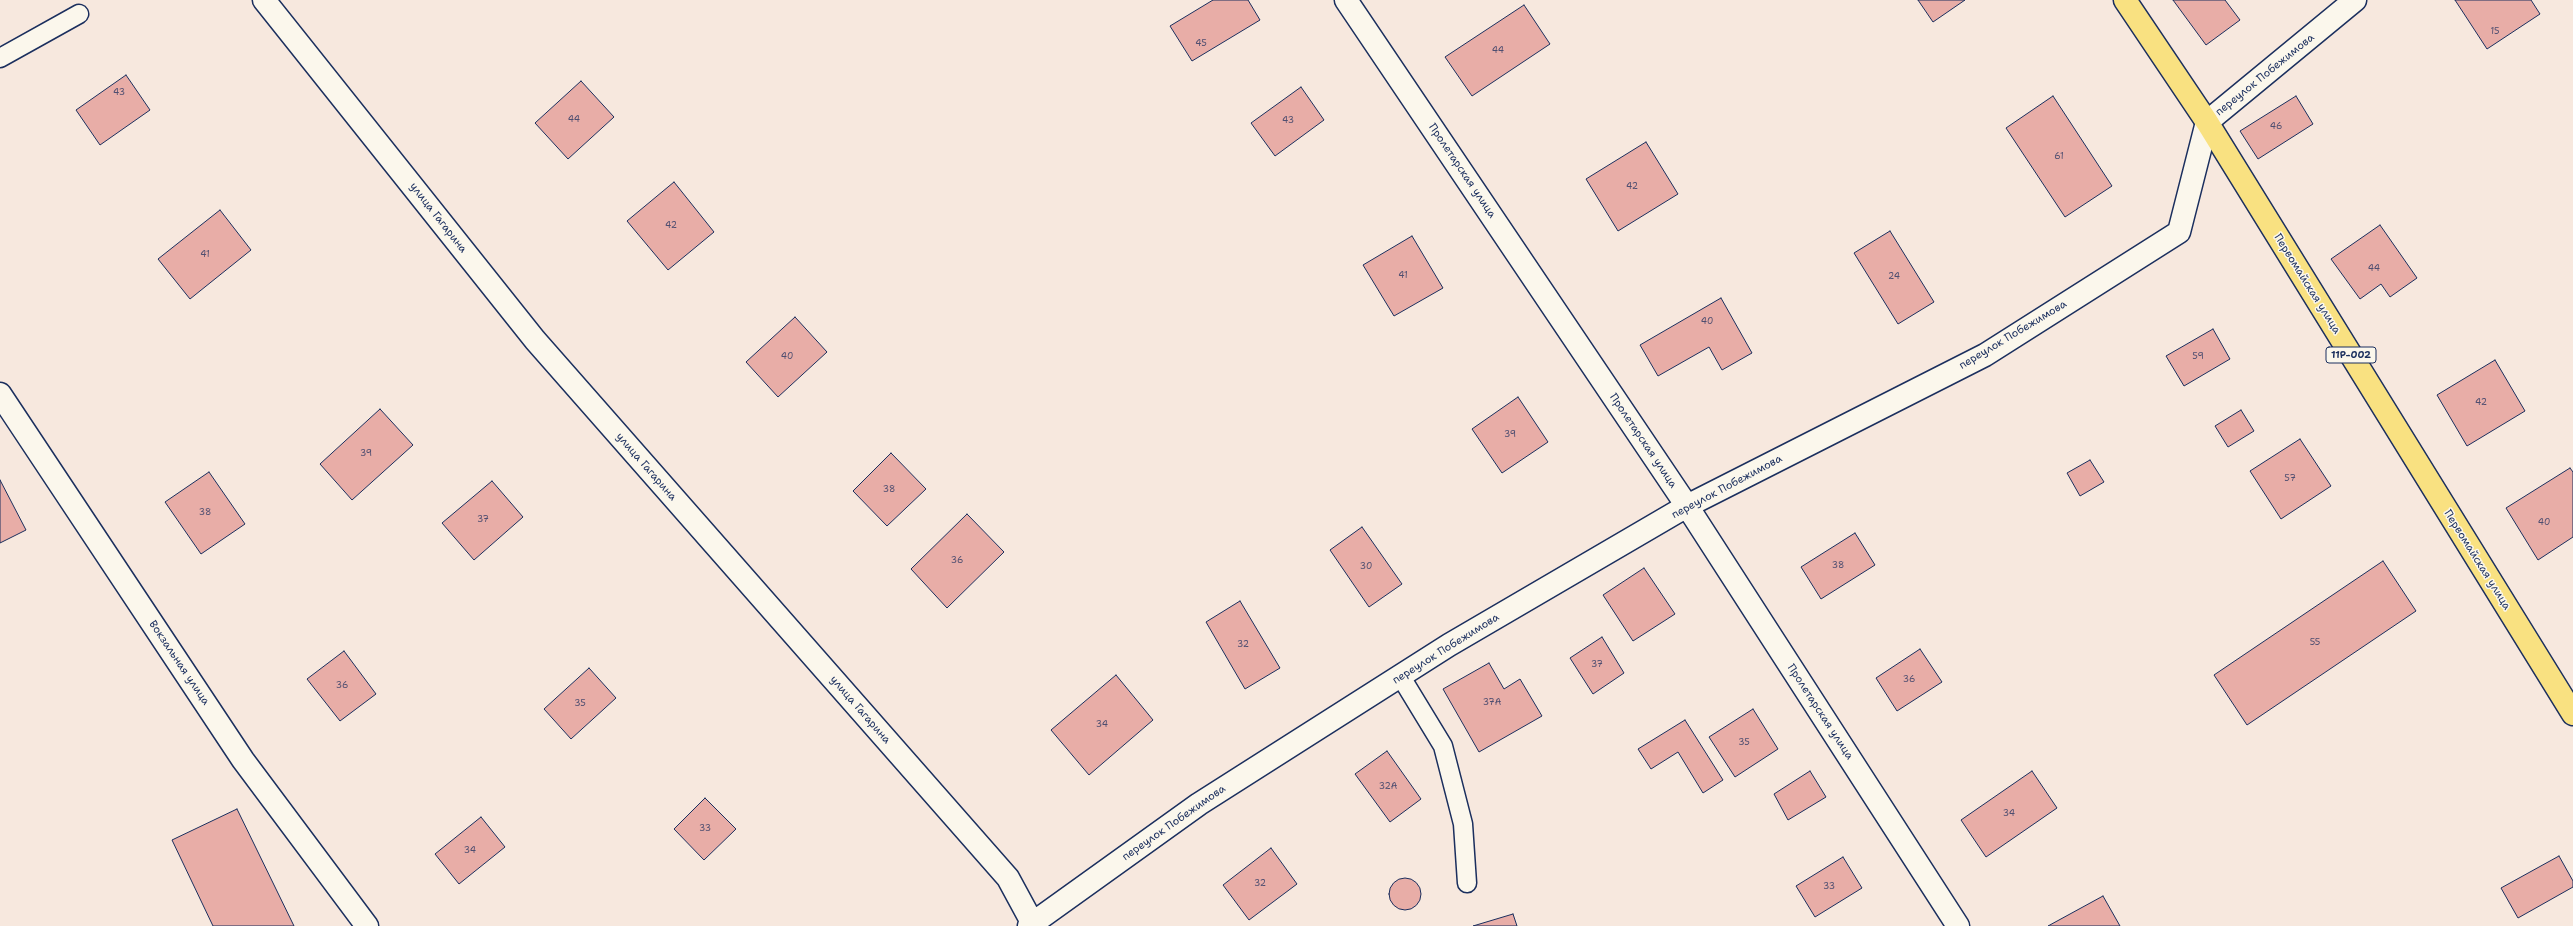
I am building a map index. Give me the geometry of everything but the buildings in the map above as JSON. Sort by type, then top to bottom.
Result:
[{"type":"main road","name":"Первомайская улица","points":[[2125,0],[2207,122],[2573,714]]},
{"type":"street","name":"улица Гагарина","points":[[264,0],[534,340],[1008,878],[1032,925]]},
{"type":"street","name":"Пролетарская улица","points":[[1346,0],[1687,506],[1958,926]]},
{"type":"street","name":"переулок Побежимова","points":[[1032,925],[1199,804],[1401,677],[1449,645],[1687,506],[1984,355],[2179,232],[2207,122],[2355,0]]},
{"type":"street","name":"Вокзальная улица","points":[[0,394],[243,760],[367,926]]},
{"type":"lane","points":[[0,58],[79,14]]},
{"type":"lane","points":[[1401,677],[1443,746],[1462,824],[1467,883]]}]
